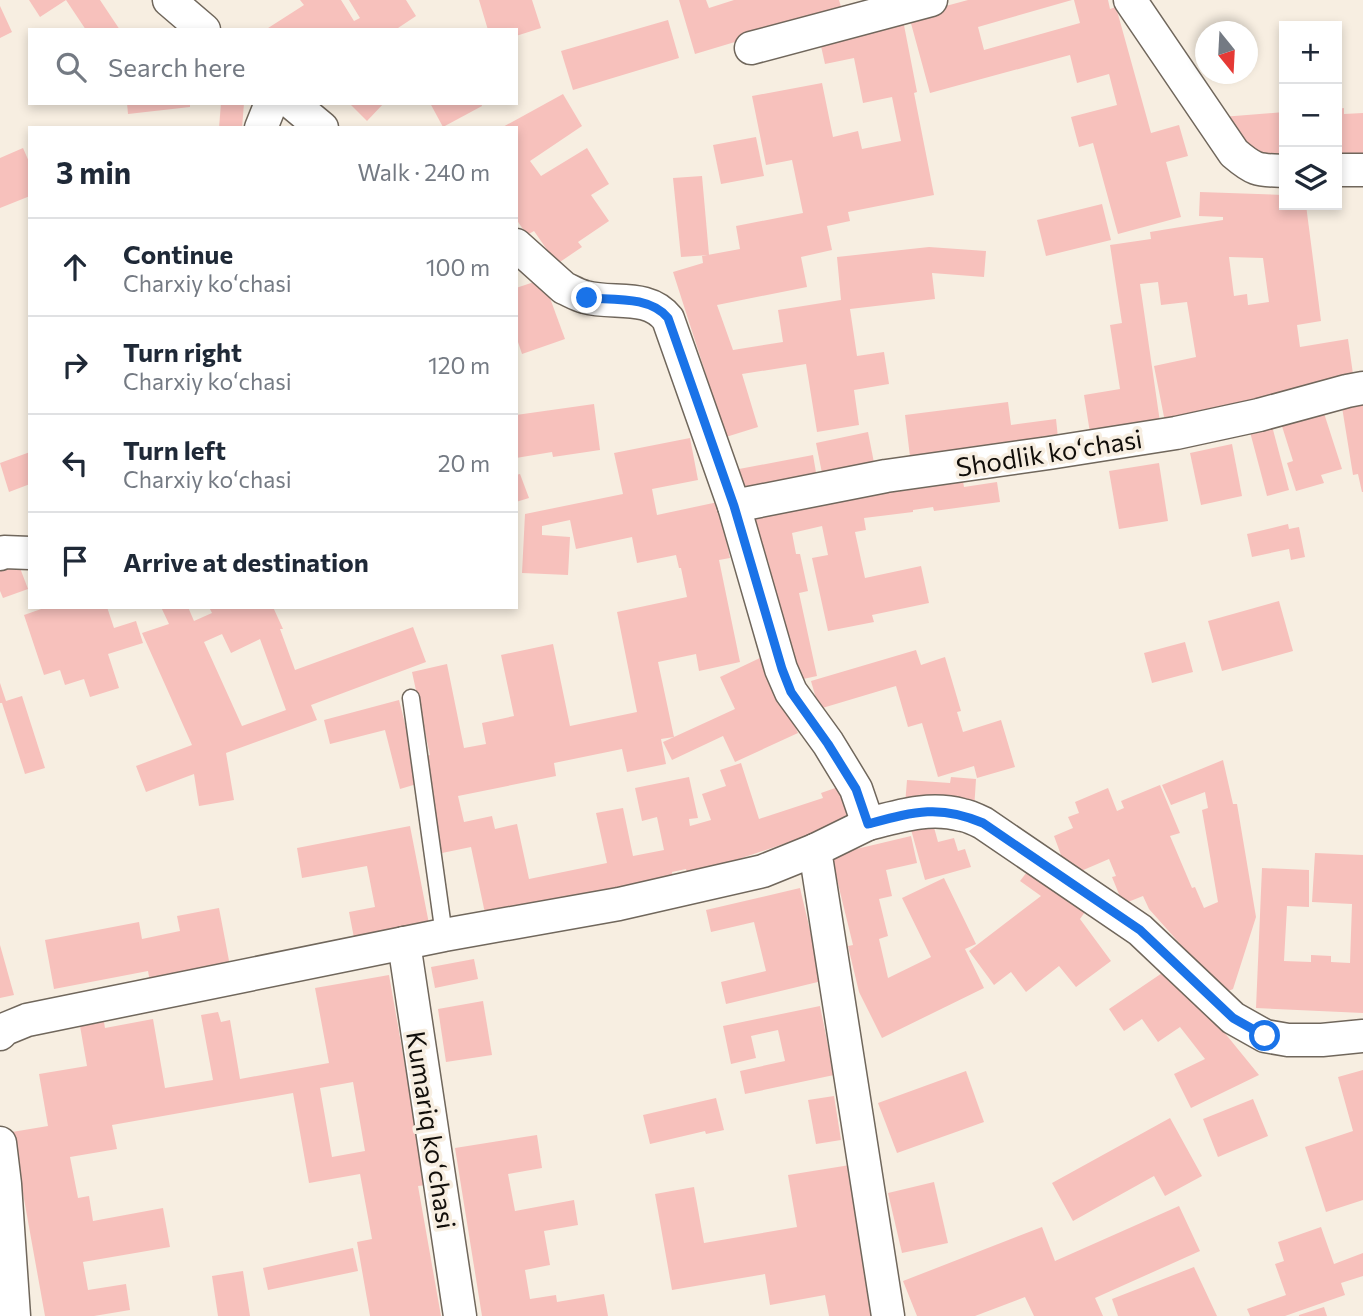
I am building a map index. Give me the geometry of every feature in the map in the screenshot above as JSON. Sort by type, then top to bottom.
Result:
[{"type":"street","points":[[169,0],[202,28]]},
{"type":"street","points":[[751,48],[931,0]]},
{"type":"street","points":[[1130,0],[1234,153],[1257,170],[1279,170]]},
{"type":"street","points":[[262,126],[270,105]]},
{"type":"street","points":[[294,105],[320,126]]},
{"type":"street","points":[[1342,170],[1363,170]]},
{"type":"street","points":[[518,247],[573,293],[587,298],[642,302],[654,306],[668,318],[734,506],[791,692],[856,789],[868,824]]},
{"type":"street","name":"Shodlik koʻchasi","points":[[734,506],[886,476],[1176,433],[1363,388]]},
{"type":"street","points":[[0,1034],[5,1029],[27,1020],[444,935],[620,904],[763,871],[868,824],[912,813],[936,811],[964,815],[983,823],[1140,930],[1233,1018],[1265,1036],[1288,1040],[1322,1040],[1363,1036]]},
{"type":"street","points":[[815,850],[888,1316]]},
{"type":"street","name":"Kumariq koʻchasi","points":[[404,943],[460,1316]]},
{"type":"street","points":[[0,1143],[14,1316]]},
{"type":"lane","points":[[411,698],[444,935]]},
{"type":"building","points":[[29,0],[66,0],[40,17]]},
{"type":"building","points":[[66,0],[100,0],[119,28],[85,28]]},
{"type":"building","points":[[300,0],[341,0],[354,21],[360,18],[349,0],[406,0],[416,16],[398,28],[268,28],[304,5]]},
{"type":"building","points":[[479,0],[532,0],[541,28],[518,35],[518,28],[487,28]]},
{"type":"building","points":[[679,0],[706,0],[709,8],[734,0],[839,0],[842,10],[695,54]]},
{"type":"building","points":[[968,0],[1072,0],[978,27],[984,50],[1080,23],[1074,0],[1108,0],[1110,9],[1116,7],[1151,133],[1179,125],[1188,156],[1166,162],[1181,217],[1118,234],[1093,143],[1079,147],[1071,117],[1117,105],[1109,74],[1077,83],[1070,55],[930,93],[909,16]]},
{"type":"building","points":[[0,6],[12,32],[0,38]]},
{"type":"building","points":[[668,20],[679,58],[573,90],[561,51]]},
{"type":"building","points":[[903,20],[934,195],[848,212],[850,221],[827,226],[832,250],[801,257],[807,287],[717,305],[733,350],[783,342],[778,310],[841,300],[837,257],[929,247],[986,251],[984,277],[932,273],[935,299],[850,309],[857,356],[884,352],[889,384],[854,390],[859,425],[817,432],[806,364],[742,374],[758,427],[726,437],[673,272],[703,263],[702,256],[740,249],[736,226],[803,213],[792,160],[766,165],[752,96],[822,83],[833,137],[858,131],[862,149],[901,141],[892,97],[863,103],[854,58],[825,64],[819,37]]},
{"type":"building","points":[[563,94],[582,126],[530,161],[541,176],[587,148],[609,184],[591,195],[609,221],[578,242],[582,247],[557,264],[534,231],[527,235],[518,222],[518,126],[505,126]]},
{"type":"building","points":[[127,105],[190,105],[190,107],[128,114]]},
{"type":"building","points":[[221,105],[244,105],[242,126],[219,126]]},
{"type":"building","points":[[351,105],[382,105],[367,121]]},
{"type":"building","points":[[431,105],[482,105],[445,126]]},
{"type":"building","points":[[1342,108],[1344,114],[1363,113],[1363,157],[1342,159]]},
{"type":"building","points":[[1279,112],[1279,163],[1253,165],[1222,117]]},
{"type":"building","points":[[756,137],[764,176],[721,184],[713,145]]},
{"type":"building","points":[[23,148],[28,159],[28,197],[0,208],[0,158]]},
{"type":"building","points":[[702,176],[709,255],[681,257],[673,178]]},
{"type":"building","points":[[1200,192],[1279,195],[1279,210],[1307,210],[1321,321],[1297,325],[1300,347],[1348,339],[1354,381],[1166,427],[1154,366],[1196,357],[1187,302],[1161,305],[1158,282],[1140,284],[1161,429],[1091,439],[1084,395],[1120,389],[1110,325],[1122,323],[1110,245],[1151,239],[1150,232],[1223,220],[1223,217],[1199,216]],"holes":[[[1229,257],[1263,258],[1269,302],[1248,305],[1247,294],[1234,296]]]},
{"type":"building","points":[[1102,204],[1111,240],[1046,256],[1037,220]]},
{"type":"building","points":[[543,279],[565,339],[522,354],[518,342],[518,287]]},
{"type":"building","points":[[1363,397],[1362,492],[1358,474],[1353,475],[1341,401]]},
{"type":"building","points":[[1008,402],[1011,425],[1056,419],[1059,447],[911,465],[905,415]]},
{"type":"building","points":[[594,404],[600,450],[553,457],[552,452],[518,458],[518,415]]},
{"type":"building","points":[[1322,407],[1342,469],[1321,475],[1324,483],[1296,491],[1287,463],[1293,461],[1280,420]]},
{"type":"building","points":[[1272,426],[1289,490],[1267,496],[1250,432]]},
{"type":"building","points":[[868,432],[876,473],[824,483],[816,443]]},
{"type":"building","points":[[690,438],[698,480],[652,489],[657,515],[718,502],[730,558],[719,560],[740,662],[699,671],[696,654],[658,662],[674,737],[661,739],[666,764],[627,772],[622,749],[554,763],[556,776],[458,796],[464,822],[492,816],[495,829],[517,824],[529,879],[607,863],[596,813],[623,808],[633,856],[664,850],[657,817],[642,821],[635,788],[689,777],[698,818],[689,819],[690,826],[711,820],[702,794],[726,786],[720,770],[741,763],[759,819],[823,798],[821,793],[841,786],[852,821],[688,876],[686,869],[672,872],[673,879],[486,918],[471,847],[442,853],[423,757],[430,755],[412,672],[447,664],[464,748],[486,744],[482,723],[514,716],[501,655],[553,644],[570,726],[637,712],[617,612],[687,597],[676,555],[637,563],[632,537],[576,549],[570,520],[542,526],[542,535],[570,537],[568,575],[522,573],[525,514],[623,494],[614,453]]},
{"type":"building","points":[[1232,444],[1242,496],[1201,505],[1190,453]]},
{"type":"building","points":[[28,453],[28,485],[9,492],[0,463]]},
{"type":"building","points":[[813,455],[818,484],[745,498],[739,469]]},
{"type":"building","points":[[1159,463],[1168,521],[1119,529],[1109,471]]},
{"type":"building","points":[[518,474],[529,498],[518,501]]},
{"type":"building","points":[[962,476],[964,487],[997,482],[1000,502],[934,511],[933,507],[864,518],[866,530],[855,532],[865,578],[921,566],[929,603],[872,615],[874,622],[828,631],[812,558],[828,555],[822,526],[792,533],[796,554],[800,554],[808,591],[799,593],[817,676],[794,681],[768,560],[761,562],[750,511],[930,487],[930,481]]},
{"type":"building","points":[[1288,524],[1289,529],[1299,527],[1305,557],[1291,560],[1289,549],[1252,557],[1247,534]]},
{"type":"building","points":[[17,560],[28,589],[3,598],[0,591],[0,567]]},
{"type":"building","points":[[1279,601],[1293,651],[1222,671],[1208,621]]},
{"type":"building","points":[[41,609],[108,609],[114,628],[136,621],[143,643],[108,654],[119,688],[90,697],[84,679],[65,685],[60,670],[44,675],[24,615]]},
{"type":"building","points":[[162,609],[189,609],[194,621],[212,613],[210,609],[274,609],[295,670],[413,627],[426,662],[311,705],[317,720],[226,753],[234,800],[199,806],[194,774],[146,792],[136,766],[192,745],[142,633],[169,624]],"holes":[[[222,634],[231,653],[260,639],[286,710],[242,726],[204,642]]]},
{"type":"building","points":[[1185,642],[1193,672],[1152,683],[1144,653]]},
{"type":"building","points":[[916,650],[921,665],[945,657],[961,711],[957,712],[963,732],[1001,720],[1015,767],[977,778],[974,766],[938,777],[922,723],[908,727],[896,686],[819,709],[811,681]]},
{"type":"building","points":[[762,657],[798,733],[735,762],[723,736],[672,760],[663,742],[735,709],[720,677]]},
{"type":"building","points":[[0,683],[6,701],[22,696],[45,768],[25,774],[0,703]]},
{"type":"building","points":[[399,700],[420,783],[400,789],[385,730],[330,744],[324,720]]},
{"type":"building","points":[[1223,760],[1233,804],[1237,804],[1256,917],[1233,989],[1224,993],[1149,909],[1143,896],[1123,904],[1112,877],[1116,876],[1109,859],[1074,874],[1054,858],[1061,855],[1054,836],[1073,828],[1068,817],[1079,813],[1075,802],[1108,788],[1117,811],[1124,808],[1121,801],[1160,785],[1180,833],[1170,836],[1192,888],[1195,887],[1204,908],[1218,902],[1202,810],[1208,808],[1205,792],[1171,805],[1162,785]]},
{"type":"building","points":[[951,777],[976,779],[974,810],[905,805],[907,780],[950,783]]},
{"type":"building","points":[[932,820],[938,842],[954,838],[958,851],[965,849],[971,867],[925,880],[910,826]]},
{"type":"building","points":[[410,826],[430,929],[355,943],[349,912],[375,907],[367,866],[302,878],[297,848]]},
{"type":"building","points":[[911,836],[917,863],[886,870],[892,896],[879,899],[888,936],[879,939],[888,978],[931,957],[902,898],[944,878],[976,944],[965,949],[984,988],[882,1038],[859,992],[848,946],[853,945],[831,855]]},
{"type":"building","points":[[1315,853],[1363,855],[1363,1013],[1256,1008],[1262,868],[1309,870],[1309,907],[1287,906],[1284,961],[1311,962],[1311,955],[1331,956],[1331,962],[1350,963],[1352,904],[1312,902]]},
{"type":"building","points":[[1030,868],[1087,909],[1080,919],[1111,961],[1076,987],[1059,966],[1026,992],[1011,972],[994,985],[969,951],[1041,896],[1020,881]]},
{"type":"building","points":[[800,888],[822,981],[726,1004],[721,982],[766,971],[754,922],[711,932],[706,910]]},
{"type":"building","points":[[219,908],[230,966],[150,982],[148,971],[54,989],[45,940],[139,922],[142,939],[180,931],[177,916]]},
{"type":"building","points":[[0,945],[14,995],[0,998]]},
{"type":"building","points":[[474,959],[478,979],[435,988],[431,967]]},
{"type":"building","points":[[1171,967],[1259,1075],[1191,1108],[1174,1074],[1205,1059],[1180,1027],[1158,1042],[1142,1019],[1124,1031],[1109,1009]]},
{"type":"building","points":[[389,975],[426,1185],[418,1186],[441,1316],[370,1316],[357,1242],[372,1239],[360,1174],[309,1183],[293,1093],[112,1125],[117,1149],[70,1157],[78,1198],[89,1196],[93,1221],[163,1208],[170,1247],[83,1262],[88,1290],[126,1284],[130,1310],[94,1316],[45,1316],[12,1132],[48,1126],[39,1074],[87,1066],[80,1026],[104,1022],[105,1028],[153,1019],[165,1088],[213,1080],[201,1015],[218,1012],[221,1022],[230,1020],[240,1079],[329,1063],[315,988]],"holes":[[[353,1082],[365,1151],[332,1157],[320,1088]]]},
{"type":"building","points":[[483,1001],[492,1055],[446,1062],[438,1009]]},
{"type":"building","points":[[820,1006],[834,1075],[745,1094],[740,1071],[785,1061],[778,1030],[751,1036],[756,1058],[731,1064],[723,1026]]},
{"type":"building","points":[[1363,1070],[1363,1200],[1326,1212],[1305,1147],[1353,1131],[1338,1077]]},
{"type":"building","points":[[966,1071],[984,1122],[897,1153],[878,1103]]},
{"type":"building","points":[[834,1096],[841,1140],[816,1144],[808,1100]]},
{"type":"building","points":[[716,1098],[724,1130],[706,1134],[705,1131],[650,1144],[643,1115]]},
{"type":"building","points":[[1253,1099],[1268,1136],[1218,1157],[1203,1119]]},
{"type":"building","points":[[1170,1118],[1202,1176],[1165,1196],[1154,1176],[1073,1221],[1052,1183]]},
{"type":"building","points":[[537,1135],[542,1168],[508,1174],[515,1211],[574,1200],[578,1225],[544,1231],[550,1265],[525,1270],[530,1299],[556,1295],[557,1302],[604,1294],[608,1316],[482,1316],[455,1148]]},
{"type":"building","points":[[850,1165],[875,1316],[829,1316],[825,1295],[770,1305],[765,1274],[672,1290],[655,1194],[694,1187],[704,1243],[797,1227],[788,1175]]},
{"type":"building","points":[[934,1182],[948,1243],[902,1253],[888,1193]]},
{"type":"building","points":[[1179,1206],[1200,1251],[1095,1298],[1103,1316],[1034,1316],[1025,1297],[975,1316],[917,1316],[903,1281],[1042,1227],[1055,1261]]},
{"type":"building","points":[[1321,1227],[1334,1264],[1363,1253],[1363,1276],[1341,1283],[1345,1295],[1285,1316],[1250,1316],[1247,1309],[1286,1295],[1275,1264],[1284,1261],[1278,1242]]},
{"type":"building","points":[[353,1248],[358,1271],[268,1290],[263,1268]]},
{"type":"building","points":[[1194,1267],[1217,1316],[1118,1316],[1112,1299]]},
{"type":"building","points":[[243,1271],[250,1316],[218,1316],[212,1276]]},
{"type":"building","points":[[1324,1307],[1327,1316],[1299,1316],[1299,1315]]},
{"type":"route","points":[[587,298],[642,302],[654,306],[668,318],[734,506],[791,692],[856,789],[868,824],[912,813],[936,811],[964,815],[983,823],[1140,930],[1233,1018],[1265,1036]]}]
